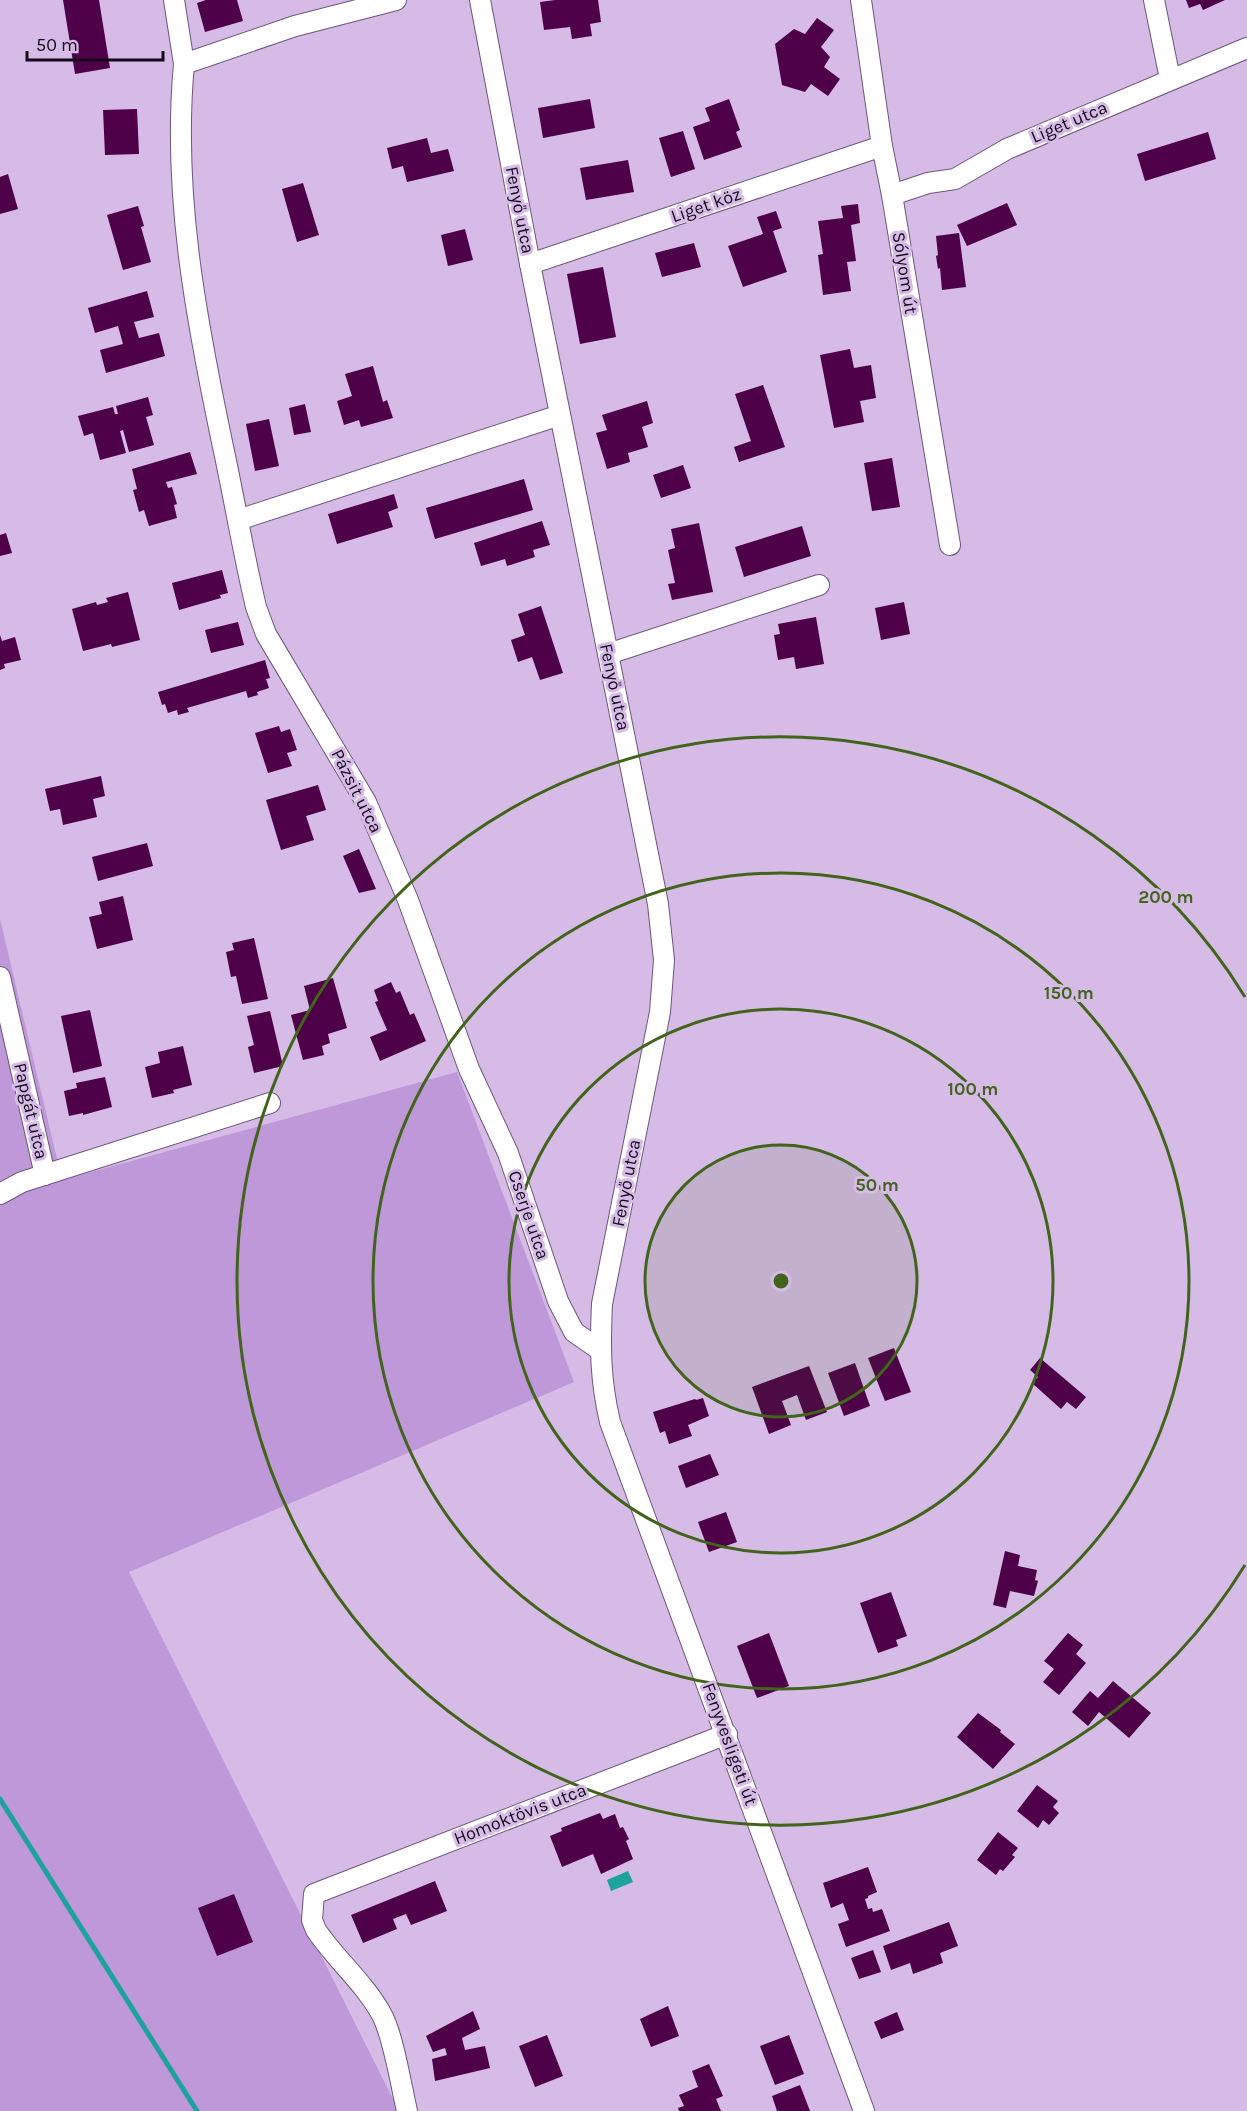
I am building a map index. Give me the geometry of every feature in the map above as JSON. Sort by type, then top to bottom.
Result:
[{"type":"street","name":"Pázsit utca","points":[[174,0],[184,64],[180,104],[182,180],[190,271],[198,327],[256,607],[266,634],[366,802],[408,900],[469,1069]]},
{"type":"street","points":[[184,64],[295,26],[396,0]]},
{"type":"street","name":"Fenyő utca","points":[[480,0],[530,264],[658,904],[664,960],[656,1040],[602,1304],[601,1376]]},
{"type":"street","name":"Sólyom út","points":[[861,0],[882,146],[950,545]]},
{"type":"street","points":[[1154,0],[1170,79]]},
{"type":"street","name":"Liget utca","points":[[892,195],[928,183],[955,179],[1007,148],[1247,48]]},
{"type":"street","name":"Liget köz","points":[[530,264],[882,146]]},
{"type":"street","points":[[238,520],[560,415]]},
{"type":"street","points":[[608,654],[819,585]]},
{"type":"street","name":"Papgát utca","points":[[0,977],[45,1175]]},
{"type":"street","name":"Cserje utca","points":[[469,1069],[508,1154],[566,1319],[574,1332],[600,1350]]},
{"type":"street","points":[[0,1194],[22,1182],[270,1103]]},
{"type":"street","name":"Fenyvesligeti út","points":[[601,1376],[610,1422],[727,1734],[864,2111]]},
{"type":"street","name":"Homoktövis utca","points":[[407,2111],[385,2023],[360,1984],[315,1930],[312,1920],[314,1894],[727,1734]]},
{"type":"shaded area","points":[[0,919],[62,1180],[457,1072],[574,1382],[129,1572],[399,2111],[0,2111]]},
{"type":"shaded area","points":[[628,1871],[633,1882],[611,1891],[607,1880]]},
{"type":"building","points":[[63,0],[99,0],[110,68],[75,74]]},
{"type":"building","points":[[206,0],[237,0],[243,21],[205,32],[197,3]]},
{"type":"building","points":[[598,0],[601,22],[590,24],[592,36],[572,39],[570,27],[544,30],[540,2]]},
{"type":"building","points":[[1186,0],[1225,0],[1203,10],[1200,4],[1189,8]]},
{"type":"building","points":[[817,18],[834,30],[821,47],[830,57],[824,67],[840,79],[828,96],[811,84],[805,92],[782,85],[775,44],[794,29],[805,34]]},
{"type":"building","points":[[590,99],[595,128],[543,138],[538,108]]},
{"type":"building","points":[[729,99],[740,130],[736,132],[742,147],[704,160],[693,127],[710,121],[705,108]]},
{"type":"building","points":[[137,109],[139,154],[105,155],[103,110]]},
{"type":"building","points":[[683,131],[695,169],[671,177],[659,138]]},
{"type":"building","points":[[1208,132],[1216,159],[1145,181],[1137,154]]},
{"type":"building","points":[[427,138],[431,153],[448,149],[454,171],[407,182],[403,166],[392,169],[387,148]]},
{"type":"building","points":[[628,160],[634,192],[586,200],[580,168]]},
{"type":"building","points":[[8,174],[18,209],[0,214],[0,177]]},
{"type":"building","points":[[303,183],[319,235],[297,242],[282,189]]},
{"type":"building","points":[[1007,203],[1017,225],[967,246],[957,225]]},
{"type":"building","points":[[858,204],[860,223],[851,225],[856,261],[847,262],[851,291],[823,295],[818,255],[823,254],[818,221],[843,218],[841,206]]},
{"type":"building","points":[[138,206],[144,226],[141,227],[151,262],[123,270],[107,215]]},
{"type":"building","points":[[776,211],[782,228],[773,231],[787,272],[743,287],[728,246],[763,234],[757,217]]},
{"type":"building","points":[[465,229],[473,260],[448,266],[441,235]]},
{"type":"building","points":[[959,233],[966,287],[942,290],[940,268],[938,269],[936,256],[938,255],[936,236]]},
{"type":"building","points":[[694,243],[701,267],[662,277],[655,253]]},
{"type":"building","points":[[603,267],[616,337],[580,344],[567,274]]},
{"type":"building","points":[[147,291],[154,317],[134,322],[139,338],[159,333],[165,356],[106,373],[100,350],[123,344],[118,326],[95,333],[88,308]]},
{"type":"building","points":[[850,349],[854,368],[871,365],[876,398],[860,401],[864,422],[834,428],[820,355]]},
{"type":"building","points":[[373,366],[383,402],[387,400],[393,418],[361,427],[359,420],[344,425],[337,401],[352,396],[345,374]]},
{"type":"building","points":[[763,385],[785,447],[739,462],[734,447],[751,441],[735,394]]},
{"type":"building","points":[[148,397],[153,415],[146,417],[154,445],[129,452],[123,430],[120,431],[126,453],[100,460],[93,433],[84,436],[78,416],[113,407],[115,414],[118,414],[116,406]]},
{"type":"building","points":[[647,401],[653,423],[642,427],[648,447],[628,453],[630,462],[607,469],[596,433],[607,430],[602,415]]},
{"type":"building","points":[[305,404],[311,432],[294,435],[289,408]]},
{"type":"building","points":[[269,419],[279,466],[255,471],[246,424]]},
{"type":"building","points":[[190,452],[197,474],[166,482],[168,488],[172,487],[177,504],[174,505],[177,518],[149,526],[144,510],[139,512],[133,490],[137,489],[132,469]]},
{"type":"building","points":[[892,458],[900,507],[872,511],[864,463]]},
{"type":"building","points":[[683,465],[691,488],[661,498],[653,475]]},
{"type":"building","points":[[524,479],[533,510],[435,539],[426,508]]},
{"type":"building","points":[[394,494],[398,508],[388,512],[393,527],[337,544],[328,514]]},
{"type":"building","points":[[542,521],[550,545],[533,550],[535,557],[507,566],[505,559],[481,566],[474,543]]},
{"type":"building","points":[[699,523],[713,592],[672,600],[668,584],[675,583],[668,550],[675,548],[671,529]]},
{"type":"building","points":[[802,526],[811,556],[744,577],[735,547]]},
{"type":"building","points":[[6,533],[12,553],[0,556],[0,535]]},
{"type":"building","points":[[222,570],[228,593],[220,595],[221,598],[179,610],[172,583]]},
{"type":"building","points":[[128,592],[140,640],[83,651],[72,609],[96,602],[97,605],[108,602],[106,598]]},
{"type":"building","points":[[904,602],[910,634],[881,640],[875,608]]},
{"type":"building","points":[[541,606],[563,673],[540,680],[532,657],[518,662],[511,640],[525,635],[518,614]]},
{"type":"building","points":[[816,617],[824,664],[796,669],[794,657],[778,660],[774,635],[780,634],[778,624]]},
{"type":"building","points":[[238,622],[244,645],[211,653],[205,630]]},
{"type":"building","points":[[0,635],[2,641],[15,637],[21,660],[4,664],[5,668],[0,670]]},
{"type":"building","points":[[265,660],[270,678],[266,679],[269,688],[257,692],[258,695],[248,698],[246,691],[187,708],[189,712],[178,715],[177,710],[168,713],[165,704],[162,705],[158,692]]},
{"type":"building","points":[[279,726],[281,732],[290,729],[297,750],[287,753],[292,766],[268,773],[255,733]]},
{"type":"building","points":[[101,776],[105,796],[93,799],[97,817],[63,825],[60,809],[50,811],[45,789]]},
{"type":"building","points":[[318,785],[326,810],[306,816],[314,840],[281,850],[266,800]]},
{"type":"building","points":[[147,843],[153,866],[98,881],[92,857]]},
{"type":"building","points":[[359,849],[376,889],[359,893],[343,856]]},
{"type":"building","points":[[123,896],[133,940],[97,949],[89,917],[102,914],[99,902]]},
{"type":"building","points":[[254,938],[268,999],[242,1004],[236,976],[231,977],[226,952],[234,950],[232,943]]},
{"type":"building","points":[[333,978],[347,1028],[328,1034],[330,1043],[322,1046],[324,1055],[303,1060],[291,1015],[310,1010],[304,986]]},
{"type":"building","points":[[391,982],[396,993],[400,991],[410,1015],[414,1013],[426,1041],[380,1061],[370,1037],[387,1030],[375,1002],[378,1001],[374,990]]},
{"type":"building","points":[[90,1010],[102,1066],[73,1073],[61,1016]]},
{"type":"building","points":[[270,1011],[283,1066],[254,1073],[248,1047],[254,1045],[247,1016]]},
{"type":"building","points":[[183,1046],[192,1085],[173,1090],[174,1093],[152,1098],[145,1067],[160,1063],[158,1052]]},
{"type":"building","points":[[105,1077],[112,1107],[83,1115],[83,1113],[69,1116],[64,1091],[77,1088],[76,1083]]},
{"type":"building","points":[[894,1348],[911,1392],[885,1401],[868,1358]]},
{"type":"building","points":[[1040,1358],[1086,1397],[1076,1409],[1067,1402],[1061,1409],[1032,1383],[1038,1377],[1030,1370]]},
{"type":"building","points":[[855,1363],[870,1406],[844,1416],[828,1373]]},
{"type":"building","points":[[809,1366],[827,1412],[806,1420],[797,1395],[782,1401],[791,1425],[769,1434],[752,1387]]},
{"type":"building","points":[[703,1398],[709,1416],[688,1425],[692,1436],[669,1444],[665,1431],[660,1433],[653,1412]]},
{"type":"building","points":[[710,1454],[719,1475],[686,1488],[678,1466]]},
{"type":"building","points":[[726,1512],[737,1542],[709,1552],[698,1522]]},
{"type":"building","points":[[1005,1551],[1020,1555],[1018,1566],[1037,1570],[1035,1580],[1038,1581],[1034,1596],[1010,1591],[1006,1608],[993,1605]]},
{"type":"building","points":[[891,1592],[907,1636],[896,1640],[898,1646],[878,1653],[860,1603]]},
{"type":"building","points":[[769,1633],[789,1686],[757,1698],[737,1646]]},
{"type":"building","points":[[1068,1633],[1083,1645],[1076,1654],[1086,1663],[1059,1695],[1043,1682],[1054,1669],[1044,1661]]},
{"type":"building","points":[[1113,1681],[1151,1713],[1129,1738],[1099,1712],[1088,1726],[1072,1712],[1090,1691],[1098,1698]]},
{"type":"building","points":[[978,1713],[1015,1744],[993,1769],[957,1737]]},
{"type":"building","points":[[1037,1785],[1058,1801],[1053,1807],[1059,1813],[1049,1825],[1043,1820],[1038,1828],[1017,1811]]},
{"type":"building","points":[[600,1813],[603,1819],[615,1814],[620,1828],[623,1827],[629,1839],[626,1841],[633,1859],[601,1874],[593,1854],[562,1867],[550,1836],[562,1831],[561,1828]]},
{"type":"building","points":[[998,1832],[1018,1848],[1012,1855],[1015,1857],[1003,1871],[1000,1869],[996,1875],[977,1860]]},
{"type":"building","points":[[868,1867],[877,1892],[865,1899],[868,1909],[872,1908],[873,1912],[882,1909],[890,1931],[846,1947],[838,1924],[849,1920],[843,1903],[831,1908],[823,1883]]},
{"type":"building","points":[[435,1881],[447,1911],[411,1925],[406,1914],[393,1919],[397,1929],[363,1943],[351,1915]]},
{"type":"building","points":[[234,1894],[253,1942],[217,1956],[198,1908]]},
{"type":"building","points":[[949,1922],[958,1946],[940,1953],[943,1963],[913,1974],[910,1963],[891,1970],[883,1946]]},
{"type":"building","points":[[873,1950],[881,1972],[859,1979],[851,1958]]},
{"type":"building","points":[[668,2006],[679,2036],[651,2047],[640,2019]]},
{"type":"building","points":[[473,2011],[480,2029],[462,2038],[465,2050],[485,2046],[490,2068],[435,2081],[432,2059],[447,2055],[445,2048],[433,2052],[426,2036]]},
{"type":"building","points":[[897,2012],[904,2030],[881,2039],[874,2022]]},
{"type":"building","points":[[547,2035],[563,2076],[535,2087],[519,2046]]},
{"type":"building","points":[[789,2035],[804,2074],[775,2085],[760,2046]]},
{"type":"building","points":[[709,2064],[723,2096],[716,2099],[721,2111],[679,2111],[678,2108],[684,2106],[679,2095],[698,2087],[692,2071]]},
{"type":"building","points":[[800,2085],[810,2111],[777,2111],[772,2096]]},
{"type":"waterway","points":[[0,1799],[197,2111]]}]
